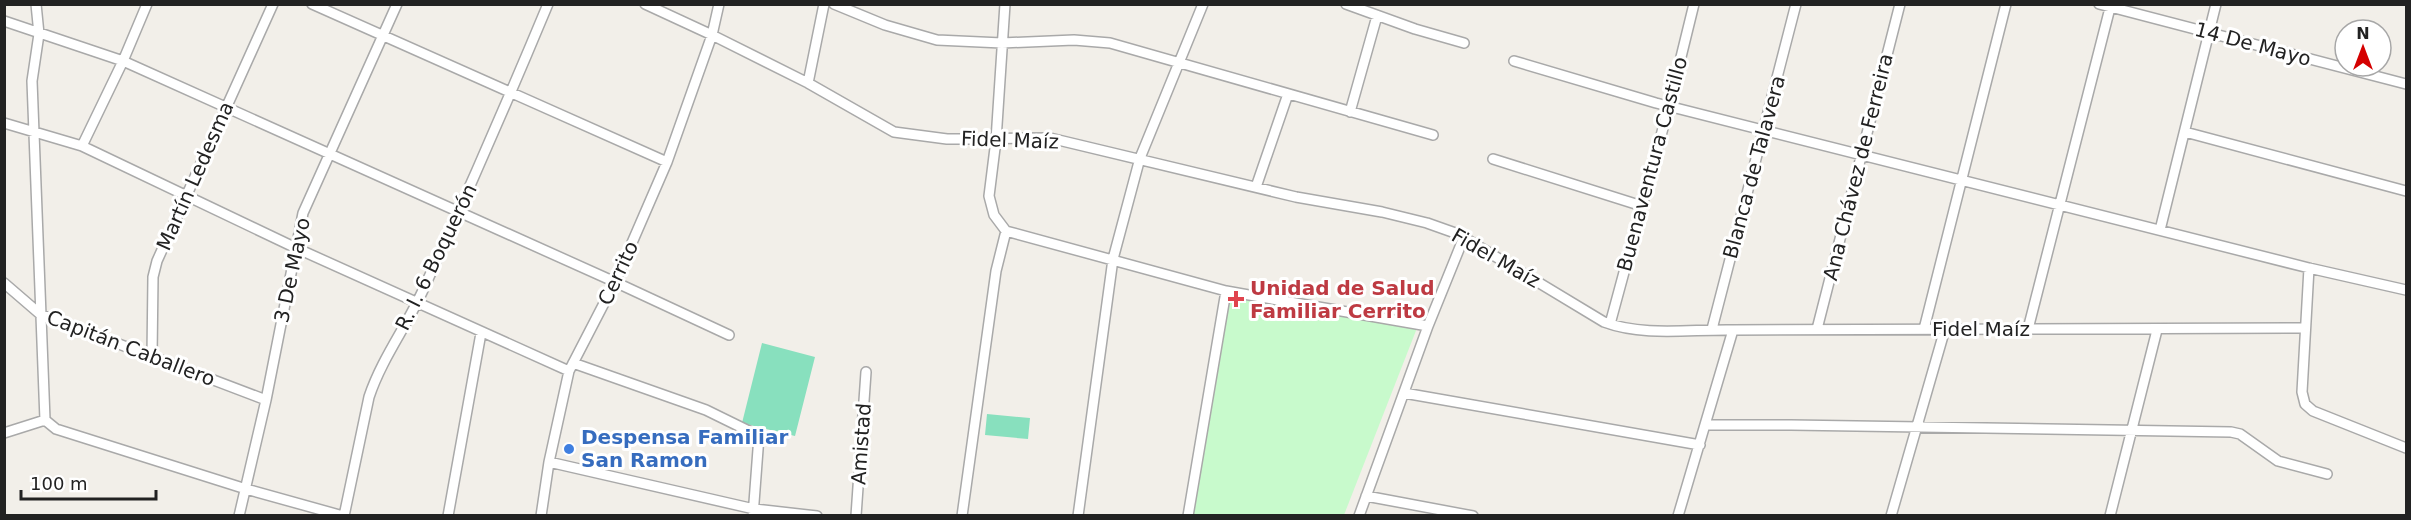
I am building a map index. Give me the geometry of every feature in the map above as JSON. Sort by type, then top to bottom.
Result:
[{"type":"street","points":[[36,4],[39,34],[32,81],[45,420],[56,429],[246,489],[343,516]]},
{"type":"street","points":[[82,146],[123,61],[147,4]]},
{"type":"street","name":"Martín Ledesma","points":[[152,356],[153,277],[157,261],[273,4]]},
{"type":"street","points":[[312,4],[667,162]]},
{"type":"street","name":"3 De Mayo","points":[[239,516],[267,400],[303,213],[397,4]]},
{"type":"street","name":"R. I. 6 Boquerón","points":[[343,516],[374,382],[381,365],[418,302],[511,94],[548,4]]},
{"type":"street","name":"Fidel Maíz","points":[[645,4],[808,83],[894,132],[947,139],[1050,138],[1296,197],[1427,223],[1464,237],[1610,324],[1639,330],[2306,328]]},
{"type":"street","name":"Cerrito","points":[[541,516],[549,462],[571,367],[615,282],[667,162],[712,35],[719,4]]},
{"type":"street","points":[[808,83],[824,4]]},
{"type":"street","points":[[834,4],[885,25],[937,40],[1002,43],[1094,40],[1433,135]]},
{"type":"street","points":[[1005,4],[990,196],[994,215],[1006,231],[1226,291],[1428,326]]},
{"type":"street","points":[[1078,516],[1113,259],[1140,158],[1203,4]]},
{"type":"street","points":[[1346,4],[1464,43]]},
{"type":"street","name":"Blanca de Talavera","points":[[1712,329],[1796,4]]},
{"type":"street","name":"Ana Chávez de Ferreira","points":[[1817,329],[1900,4]]},
{"type":"street","points":[[1924,329],[2006,4]]},
{"type":"street","name":"14 De Mayo","points":[[2099,4],[2406,84]]},
{"type":"street","points":[[2160,230],[2217,4]]},
{"type":"street","name":"Buenaventura Castillo","points":[[1610,324],[1669,106],[1693,5]]},
{"type":"street","points":[[2028,329],[2111,6]]},
{"type":"street","points":[[1350,112],[1377,16]]},
{"type":"street","points":[[4,21],[123,61],[331,153],[729,335]]},
{"type":"street","points":[[1514,62],[1669,106],[2309,268],[2406,290]]},
{"type":"street","points":[[1256,187],[1288,94]]},
{"type":"street","points":[[4,123],[82,146],[481,333],[571,367],[706,410],[759,436],[754,512]]},
{"type":"street","points":[[2185,132],[2406,191]]},
{"type":"street","points":[[1493,159],[1642,206]]},
{"type":"street","points":[[962,516],[996,271],[1006,231]]},
{"type":"street","points":[[1359,516],[1428,326],[1464,237]]},
{"type":"street","points":[[2309,268],[2302,392],[2305,404],[2313,411],[2406,448]]},
{"type":"street","name":"Capitán Caballero","points":[[4,283],[40,314],[267,400]]},
{"type":"street","points":[[1188,516],[1226,291]]},
{"type":"street","points":[[1891,516],[1945,329]]},
{"type":"street","points":[[1678,516],[1733,330]]},
{"type":"street","points":[[2110,516],[2157,330]]},
{"type":"street","points":[[448,516],[481,333]]},
{"type":"street","name":"Amistad","points":[[856,516],[866,372]]},
{"type":"street","points":[[1404,393],[1700,445]]},
{"type":"street","points":[[4,433],[45,420]]},
{"type":"street","points":[[1706,425],[2231,432],[2240,434],[2278,461],[2327,474]]},
{"type":"street","points":[[549,462],[754,512],[817,516]]},
{"type":"street","points":[[1366,496],[1473,516]]},
{"type":"green space","points":[[1229,295],[1417,328],[1344,515],[1193,516]]},
{"type":"green space","points":[[762,343],[815,357],[795,436],[742,423]]},
{"type":"green space","points":[[987,414],[1030,418],[1028,439],[985,435]]},
{"type":"place","name":"Unidad de Salud Familiar Cerrito","points":[[1236,299]]},
{"type":"place","name":"Despensa Familiar San Ramon","points":[[569,449]]}]
